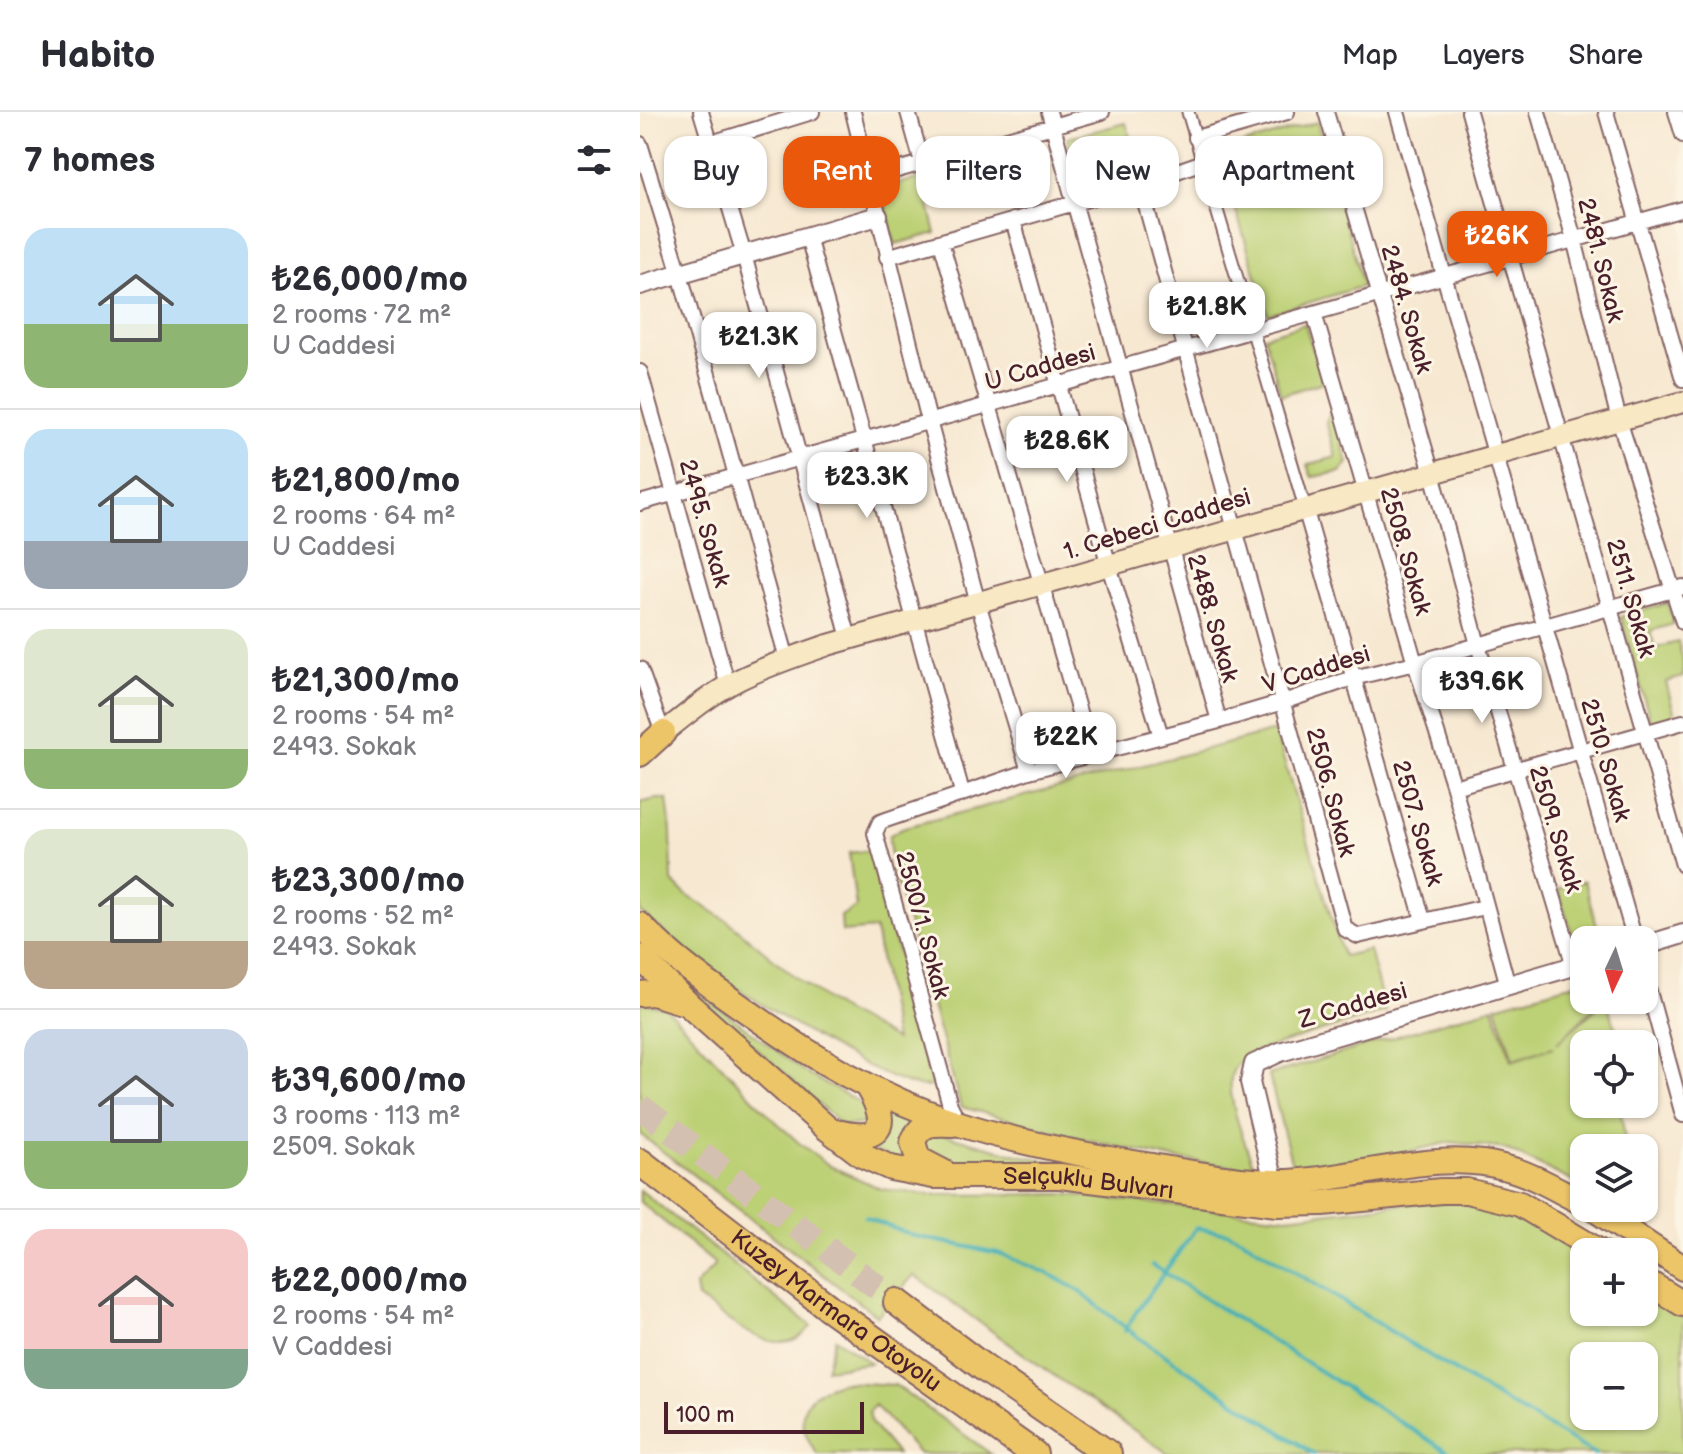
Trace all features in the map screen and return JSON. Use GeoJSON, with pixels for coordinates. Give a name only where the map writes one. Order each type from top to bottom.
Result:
{"type":"FeatureCollection","features":[{"type":"Feature","properties":{"kind":"highway","name":"Kuzey Marmara Otoyolu"},"geometry":{"type":"LineString","coordinates":[[640,1162],[828,1307],[1034,1454]]}},
{"type":"Feature","properties":{"kind":"highway","name":"Kuzey Marmara Otoyolu"},"geometry":{"type":"LineString","coordinates":[[897,1302],[984,1368],[1108,1454]]}},
{"type":"Feature","properties":{"kind":"main road","name":"1. Cebeci Caddesi"},"geometry":{"type":"LineString","coordinates":[[663,733],[728,686],[787,659],[849,638],[1683,402]]}},
{"type":"Feature","properties":{"kind":"main road"},"geometry":{"type":"LineString","coordinates":[[640,747],[663,733]]}},
{"type":"Feature","properties":{"kind":"main road"},"geometry":{"type":"LineString","coordinates":[[640,754],[663,733]]}},
{"type":"Feature","properties":{"kind":"main road","name":"Selçuklu Bulvarı"},"geometry":{"type":"LineString","coordinates":[[640,925],[720,993],[812,1056],[867,1086],[959,1124],[1103,1158],[1274,1182],[1332,1179],[1411,1164],[1461,1163],[1506,1167],[1570,1197]]}},
{"type":"Feature","properties":{"kind":"main road","name":"Selçuklu Bulvarı"},"geometry":{"type":"LineString","coordinates":[[640,957],[691,1007],[828,1129],[862,1155],[891,1168],[954,1177],[1060,1176],[1277,1204],[1467,1191],[1520,1204],[1577,1238]]}},
{"type":"Feature","properties":{"kind":"main road"},"geometry":{"type":"LineString","coordinates":[[640,994],[653,993],[691,1007]]}},
{"type":"Feature","properties":{"kind":"main road"},"geometry":{"type":"LineString","coordinates":[[828,1129],[856,1137],[869,1136],[876,1131],[881,1112],[867,1086]]}},
{"type":"Feature","properties":{"kind":"main road"},"geometry":{"type":"LineString","coordinates":[[954,1177],[918,1159],[913,1142],[922,1127],[930,1123],[959,1124]]}},
{"type":"Feature","properties":{"kind":"main road"},"geometry":{"type":"LineString","coordinates":[[1614,1222],[1683,1268]]}},
{"type":"Feature","properties":{"kind":"main road"},"geometry":{"type":"LineString","coordinates":[[1658,1289],[1683,1304]]}},
{"type":"Feature","properties":{"kind":"street"},"geometry":{"type":"LineString","coordinates":[[701,112],[709,136]]}},
{"type":"Feature","properties":{"kind":"street"},"geometry":{"type":"LineString","coordinates":[[734,136],[812,112]]}},
{"type":"Feature","properties":{"kind":"street"},"geometry":{"type":"LineString","coordinates":[[853,112],[859,136]]}},
{"type":"Feature","properties":{"kind":"street"},"geometry":{"type":"LineString","coordinates":[[908,112],[916,141]]}},
{"type":"Feature","properties":{"kind":"street"},"geometry":{"type":"LineString","coordinates":[[1000,136],[1051,119],[1102,112]]}},
{"type":"Feature","properties":{"kind":"street"},"geometry":{"type":"LineString","coordinates":[[1188,112],[1195,136]]}},
{"type":"Feature","properties":{"kind":"street"},"geometry":{"type":"LineString","coordinates":[[1201,136],[1253,117],[1287,112]]}},
{"type":"Feature","properties":{"kind":"street","name":"2484. Sokak"},"geometry":{"type":"LineString","coordinates":[[1326,112],[1432,473]]}},
{"type":"Feature","properties":{"kind":"street","name":"2510. Sokak"},"geometry":{"type":"LineString","coordinates":[[1397,112],[1631,926]]}},
{"type":"Feature","properties":{"kind":"street","name":"2511. Sokak"},"geometry":{"type":"LineString","coordinates":[[1469,112],[1683,865]]}},
{"type":"Feature","properties":{"kind":"street","name":"2481. Sokak"},"geometry":{"type":"LineString","coordinates":[[1538,112],[1574,239],[1619,420],[1678,588],[1683,622]]}},
{"type":"Feature","properties":{"kind":"street"},"geometry":{"type":"LineString","coordinates":[[1606,112],[1683,379]]}},
{"type":"Feature","properties":{"kind":"street"},"geometry":{"type":"LineString","coordinates":[[1676,112],[1683,135]]}},
{"type":"Feature","properties":{"kind":"street","name":"2488. Sokak"},"geometry":{"type":"LineString","coordinates":[[1051,119],[1066,171]]}},
{"type":"Feature","properties":{"kind":"street"},"geometry":{"type":"LineString","coordinates":[[640,144],[680,274],[787,659]]}},
{"type":"Feature","properties":{"kind":"street"},"geometry":{"type":"LineString","coordinates":[[887,257],[1066,205]]}},
{"type":"Feature","properties":{"kind":"street"},"geometry":{"type":"LineString","coordinates":[[730,208],[849,638]]}},
{"type":"Feature","properties":{"kind":"street"},"geometry":{"type":"LineString","coordinates":[[876,208],[978,603],[1029,771]]}},
{"type":"Feature","properties":{"kind":"street","name":"2488. Sokak"},"geometry":{"type":"LineString","coordinates":[[1077,208],[1219,721]]}},
{"type":"Feature","properties":{"kind":"street","name":"2506. Sokak"},"geometry":{"type":"LineString","coordinates":[[1147,208],[1345,929],[1358,936],[1485,907]]}},
{"type":"Feature","properties":{"kind":"street"},"geometry":{"type":"LineString","coordinates":[[1216,208],[1305,508]]}},
{"type":"Feature","properties":{"kind":"street","name":"U Caddesi"},"geometry":{"type":"LineString","coordinates":[[640,503],[1683,209]]}},
{"type":"Feature","properties":{"kind":"street"},"geometry":{"type":"LineString","coordinates":[[640,285],[878,216]]}},
{"type":"Feature","properties":{"kind":"street"},"geometry":{"type":"LineString","coordinates":[[1013,220],[1109,566],[1161,736]]}},
{"type":"Feature","properties":{"kind":"street"},"geometry":{"type":"LineString","coordinates":[[808,237],[962,792]]}},
{"type":"Feature","properties":{"kind":"street"},"geometry":{"type":"LineString","coordinates":[[941,242],[1091,753]]}},
{"type":"Feature","properties":{"kind":"street","name":"2508. Sokak"},"geometry":{"type":"LineString","coordinates":[[1314,313],[1454,787],[1508,986]]}},
{"type":"Feature","properties":{"kind":"street","name":"2495. Sokak"},"geometry":{"type":"LineString","coordinates":[[640,372],[728,686]]}},
{"type":"Feature","properties":{"kind":"street","name":"2509. Sokak"},"geometry":{"type":"LineString","coordinates":[[1432,473],[1478,645],[1570,937]]}},
{"type":"Feature","properties":{"kind":"street","name":"2507. Sokak"},"geometry":{"type":"LineString","coordinates":[[1305,508],[1423,920]]}},
{"type":"Feature","properties":{"kind":"street","name":"V Caddesi"},"geometry":{"type":"LineString","coordinates":[[962,792],[1091,753],[1219,721],[1353,678],[1678,588]]}},
{"type":"Feature","properties":{"kind":"street"},"geometry":{"type":"LineString","coordinates":[[640,669],[663,733]]}},
{"type":"Feature","properties":{"kind":"street"},"geometry":{"type":"LineString","coordinates":[[1454,787],[1683,722]]}},
{"type":"Feature","properties":{"kind":"street","name":"2500/1. Sokak"},"geometry":{"type":"LineString","coordinates":[[959,1124],[950,1105],[875,833],[880,822],[962,792]]}},
{"type":"Feature","properties":{"kind":"street"},"geometry":{"type":"LineString","coordinates":[[1658,942],[1683,934]]}},
{"type":"Feature","properties":{"kind":"street","name":"Z Caddesi"},"geometry":{"type":"LineString","coordinates":[[1274,1182],[1250,1082],[1254,1064],[1280,1052],[1570,968]]}},
{"type":"Feature","properties":{"kind":"street"},"geometry":{"type":"LineString","coordinates":[[1655,1014],[1683,1115]]}},
{"type":"Feature","properties":{"kind":"green space"},"geometry":{"type":"Polygon","coordinates":[[[1317,122],[1321,136],[1271,136],[1317,122]]]}},
{"type":"Feature","properties":{"kind":"green space"},"geometry":{"type":"Polygon","coordinates":[[[1126,123],[1130,136],[1075,136],[1126,123]]]}},
{"type":"Feature","properties":{"kind":"green space"},"geometry":{"type":"Polygon","coordinates":[[[916,179],[916,208],[930,208],[936,233],[895,244],[886,208],[900,208],[900,183],[916,179]]]}},
{"type":"Feature","properties":{"kind":"green space"},"geometry":{"type":"Polygon","coordinates":[[[1235,208],[1341,208],[1363,286],[1268,315],[1235,208]]]}},
{"type":"Feature","properties":{"kind":"green space"},"geometry":{"type":"Polygon","coordinates":[[[1305,324],[1323,382],[1281,395],[1264,336],[1305,324]]]}},
{"type":"Feature","properties":{"kind":"green space"},"geometry":{"type":"Polygon","coordinates":[[[1332,409],[1348,463],[1340,472],[1312,477],[1307,465],[1336,457],[1326,421],[1332,409]]]}},
{"type":"Feature","properties":{"kind":"green space"},"geometry":{"type":"Polygon","coordinates":[[[1668,603],[1673,624],[1650,631],[1655,648],[1678,642],[1683,660],[1683,677],[1666,682],[1675,716],[1651,723],[1621,617],[1668,603]]]}},
{"type":"Feature","properties":{"kind":"green space"},"geometry":{"type":"Polygon","coordinates":[[[1275,731],[1343,956],[1369,950],[1385,1011],[1257,1051],[1237,1064],[1231,1080],[1233,1106],[1255,1169],[1169,1158],[961,1107],[891,862],[889,836],[902,828],[1275,731]]]}},
{"type":"Feature","properties":{"kind":"green space"},"geometry":{"type":"Polygon","coordinates":[[[667,799],[672,881],[836,1007],[895,1040],[875,929],[842,932],[841,916],[856,907],[849,853],[870,850],[933,1078],[930,1086],[913,1085],[886,1075],[816,1038],[701,963],[640,912],[640,803],[667,799]]]}},
{"type":"Feature","properties":{"kind":"green space"},"geometry":{"type":"Polygon","coordinates":[[[1584,881],[1597,926],[1570,928],[1558,889],[1584,881]]]}},
{"type":"Feature","properties":{"kind":"green space"},"geometry":{"type":"Polygon","coordinates":[[[667,969],[809,1075],[861,1103],[869,1114],[867,1123],[843,1126],[667,969]]]}},
{"type":"Feature","properties":{"kind":"green space"},"geometry":{"type":"Polygon","coordinates":[[[1570,985],[1570,1014],[1587,1014],[1557,1043],[1570,1032],[1570,1118],[1622,1118],[1624,1134],[1570,1134],[1570,1180],[1506,1149],[1451,1142],[1393,1155],[1293,1169],[1269,1075],[1493,1007],[1512,1061],[1553,1047],[1513,1059],[1496,1006],[1570,985]]]}},
{"type":"Feature","properties":{"kind":"green space"},"geometry":{"type":"Polygon","coordinates":[[[644,1003],[666,1008],[799,1143],[830,1166],[881,1189],[932,1195],[1063,1194],[1287,1217],[1403,1204],[1467,1201],[1529,1217],[1570,1243],[1570,1326],[1658,1326],[1658,1300],[1683,1317],[1683,1454],[1169,1454],[914,1275],[877,1316],[640,1134],[640,1005],[644,1003]]]}},
{"type":"Feature","properties":{"kind":"green space"},"geometry":{"type":"Polygon","coordinates":[[[1590,1014],[1611,1014],[1616,1030],[1572,1030],[1590,1014]]]}},
{"type":"Feature","properties":{"kind":"green space"},"geometry":{"type":"Polygon","coordinates":[[[885,1104],[918,1120],[902,1145],[907,1163],[865,1148],[885,1104]]]}},
{"type":"Feature","properties":{"kind":"green space"},"geometry":{"type":"Polygon","coordinates":[[[934,1132],[1018,1155],[1108,1172],[1041,1164],[947,1162],[918,1146],[934,1132]]]}},
{"type":"Feature","properties":{"kind":"green space"},"geometry":{"type":"Polygon","coordinates":[[[640,1190],[811,1326],[798,1338],[784,1342],[769,1341],[753,1335],[697,1298],[695,1286],[714,1263],[640,1202],[640,1190]]]}},
{"type":"Feature","properties":{"kind":"green space"},"geometry":{"type":"Polygon","coordinates":[[[835,1338],[870,1363],[826,1369],[835,1338]]]}},
{"type":"Feature","properties":{"kind":"green space"},"geometry":{"type":"Polygon","coordinates":[[[844,1382],[895,1385],[991,1454],[919,1454],[875,1405],[869,1411],[871,1423],[897,1454],[817,1454],[804,1429],[805,1408],[818,1392],[844,1382]]]}},
{"type":"Feature","properties":{"kind":"waterway"},"geometry":{"type":"LineString","coordinates":[[865,1217],[914,1236],[998,1253],[1047,1273],[1076,1289],[1139,1338],[1314,1454]]}},
{"type":"Feature","properties":{"kind":"waterway"},"geometry":{"type":"LineString","coordinates":[[1125,1331],[1196,1228],[1228,1233],[1595,1454]]}},
{"type":"Feature","properties":{"kind":"waterway"},"geometry":{"type":"LineString","coordinates":[[1152,1265],[1451,1454]]}},
{"type":"Feature","properties":{"kind":"tunnel"},"geometry":{"type":"LineString","coordinates":[[640,1107],[897,1302]]}}]}
